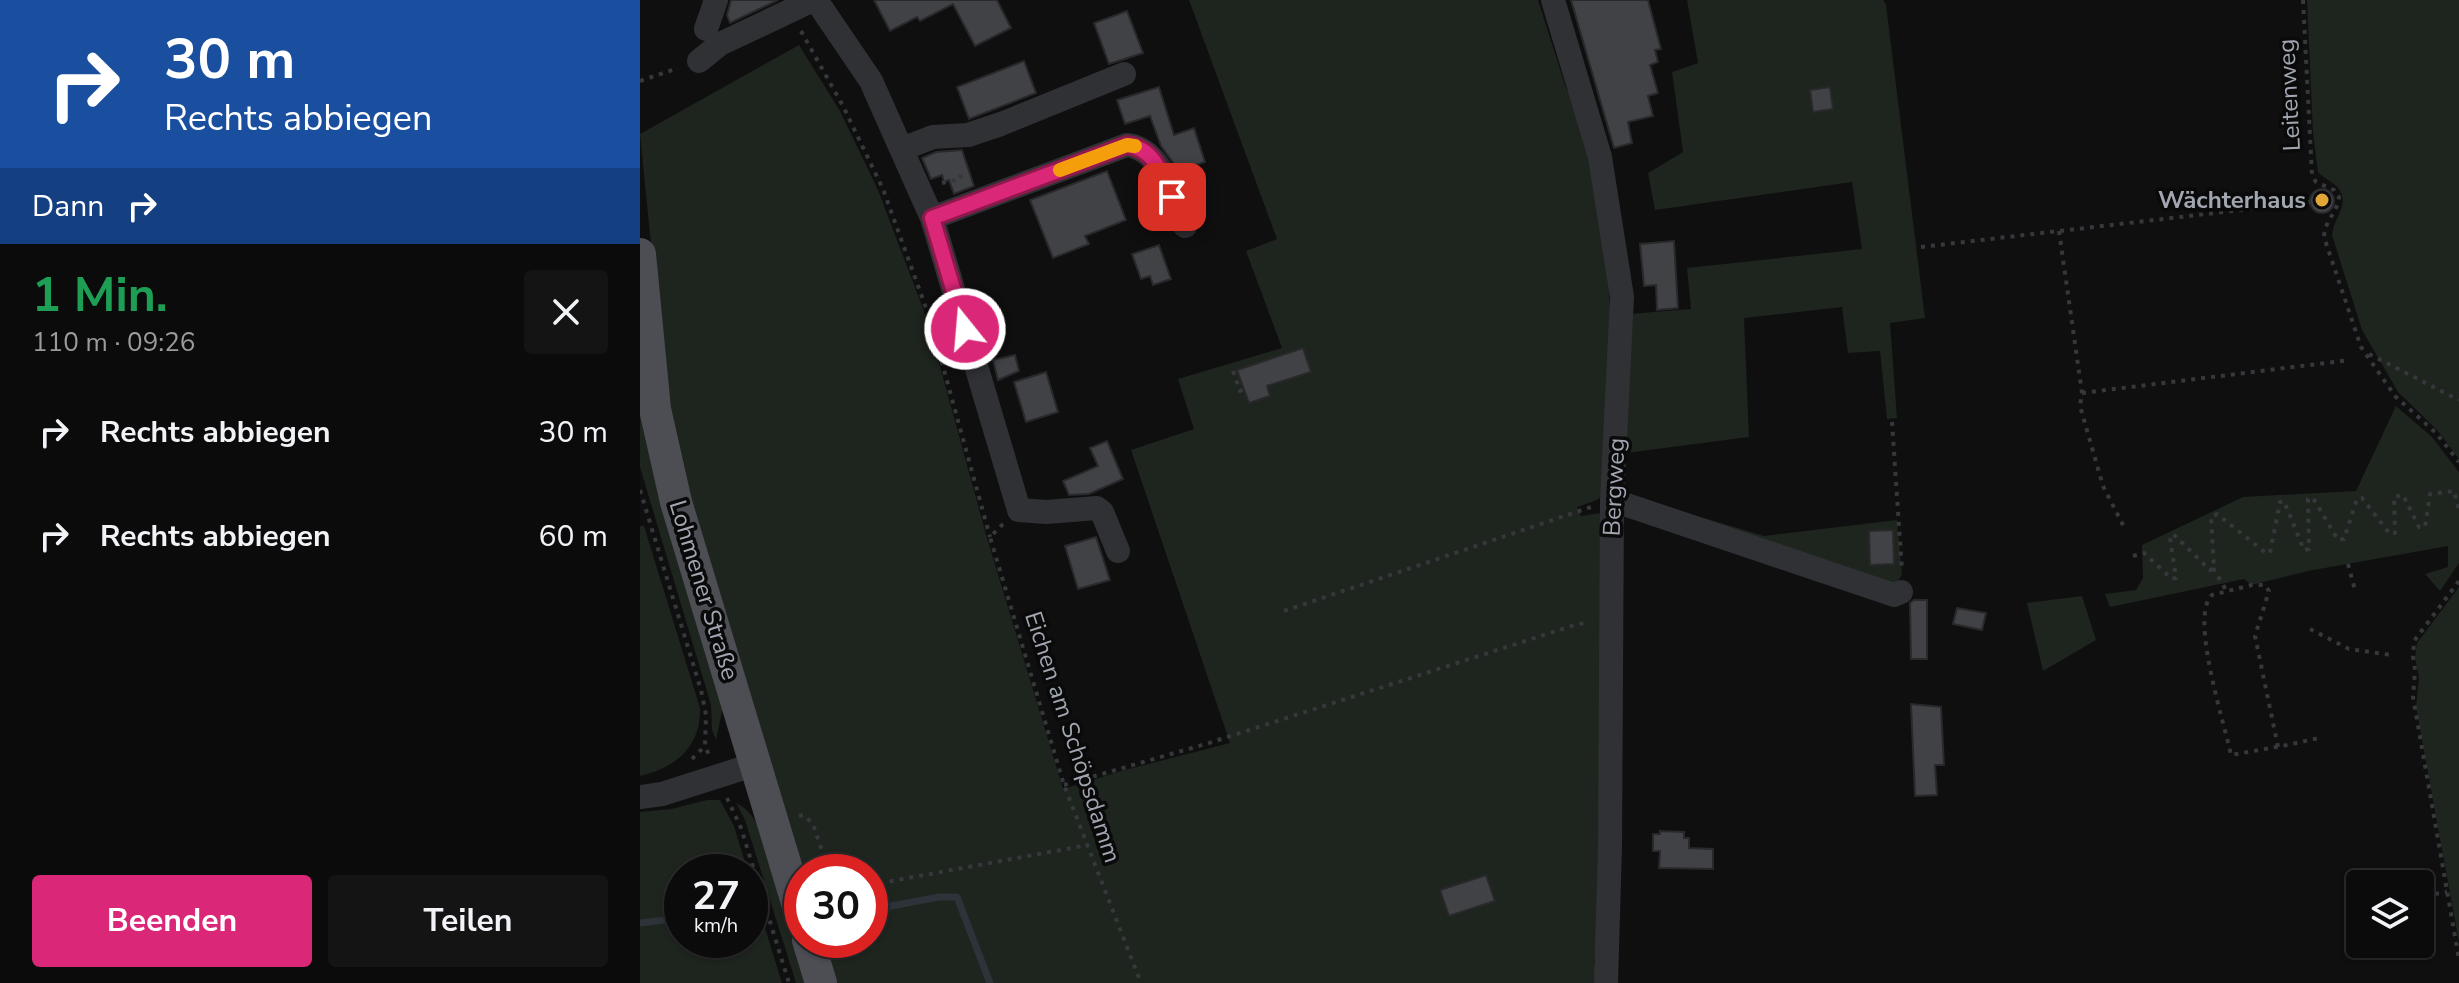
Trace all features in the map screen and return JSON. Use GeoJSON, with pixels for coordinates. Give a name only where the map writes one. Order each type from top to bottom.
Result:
{"type":"FeatureCollection","features":[{"type":"Feature","properties":{"kind":"main road","name":"Lohmener Straße"},"geometry":{"type":"LineString","coordinates":[[640,254],[655,409],[676,502],[784,858]]}},
{"type":"Feature","properties":{"kind":"main road"},"geometry":{"type":"LineString","coordinates":[[813,958],[821,983]]}},
{"type":"Feature","properties":{"kind":"street"},"geometry":{"type":"LineString","coordinates":[[706,29],[716,0]]}},
{"type":"Feature","properties":{"kind":"street"},"geometry":{"type":"LineString","coordinates":[[699,61],[720,44],[814,0],[871,81],[932,218],[1019,510],[1046,512],[1097,508],[1102,512],[1118,551]]}},
{"type":"Feature","properties":{"kind":"street","name":"Bergweg"},"geometry":{"type":"LineString","coordinates":[[1553,0],[1600,157],[1622,297],[1612,500],[1606,983]]}},
{"type":"Feature","properties":{"kind":"street"},"geometry":{"type":"LineString","coordinates":[[902,149],[933,137],[968,135],[1001,124],[1124,74]]}},
{"type":"Feature","properties":{"kind":"street"},"geometry":{"type":"LineString","coordinates":[[932,218],[1127,145],[1138,146],[1160,169],[1185,226]]}},
{"type":"Feature","properties":{"kind":"street"},"geometry":{"type":"LineString","coordinates":[[1612,500],[1894,595],[1901,592]]}},
{"type":"Feature","properties":{"kind":"street"},"geometry":{"type":"LineString","coordinates":[[640,797],[662,794],[756,764]]}},
{"type":"Feature","properties":{"kind":"path","name":"Leitenweg"},"geometry":{"type":"LineString","coordinates":[[2303,0],[2312,175],[2316,182],[2334,190],[2339,197],[2335,213],[2325,225],[2324,237],[2361,347],[2395,396],[2436,433],[2459,462]]}},
{"type":"Feature","properties":{"kind":"path","name":"Eichen am Schöpsdamm"},"geometry":{"type":"LineString","coordinates":[[790,12],[843,106],[883,189],[930,319],[990,537],[1064,785],[1141,983]]}},
{"type":"Feature","properties":{"kind":"path"},"geometry":{"type":"LineString","coordinates":[[640,81],[699,61]]}},
{"type":"Feature","properties":{"kind":"path"},"geometry":{"type":"LineString","coordinates":[[942,183],[961,179],[959,170]]}},
{"type":"Feature","properties":{"kind":"path"},"geometry":{"type":"LineString","coordinates":[[1921,247],[2310,202]]}},
{"type":"Feature","properties":{"kind":"path"},"geometry":{"type":"LineString","coordinates":[[2059,231],[2082,393],[2080,406],[2103,486],[2125,529]]}},
{"type":"Feature","properties":{"kind":"path"},"geometry":{"type":"LineString","coordinates":[[2366,353],[2459,400]]}},
{"type":"Feature","properties":{"kind":"path"},"geometry":{"type":"LineString","coordinates":[[2082,393],[2350,360]]}},
{"type":"Feature","properties":{"kind":"path"},"geometry":{"type":"LineString","coordinates":[[1233,371],[1241,387]]}},
{"type":"Feature","properties":{"kind":"path"},"geometry":{"type":"LineString","coordinates":[[1892,422],[1901,592]]}},
{"type":"Feature","properties":{"kind":"path"},"geometry":{"type":"LineString","coordinates":[[640,490],[701,690],[706,715],[705,746],[741,828],[789,983]]}},
{"type":"Feature","properties":{"kind":"path"},"geometry":{"type":"LineString","coordinates":[[2219,593],[2226,590],[2213,568],[2211,517],[2217,514],[2270,553],[2280,502],[2284,501],[2304,550],[2309,549],[2308,499],[2313,498],[2338,540],[2344,539],[2357,499],[2362,498],[2390,534],[2395,533],[2394,497],[2403,495],[2419,527],[2425,527],[2430,494],[2454,491],[2459,510]]}},
{"type":"Feature","properties":{"kind":"path"},"geometry":{"type":"LineString","coordinates":[[990,537],[1019,510]]}},
{"type":"Feature","properties":{"kind":"path"},"geometry":{"type":"LineString","coordinates":[[1284,611],[1579,511]]}},
{"type":"Feature","properties":{"kind":"path"},"geometry":{"type":"LineString","coordinates":[[640,516],[647,515]]}},
{"type":"Feature","properties":{"kind":"path"},"geometry":{"type":"LineString","coordinates":[[2133,556],[2144,553],[2172,579],[2176,578],[2170,538],[2173,534],[2210,570],[2213,568]]}},
{"type":"Feature","properties":{"kind":"path"},"geometry":{"type":"LineString","coordinates":[[2348,564],[2355,590]]}},
{"type":"Feature","properties":{"kind":"path"},"geometry":{"type":"LineString","coordinates":[[2459,581],[2414,641],[2413,648],[2413,697],[2459,959]]}},
{"type":"Feature","properties":{"kind":"path"},"geometry":{"type":"LineString","coordinates":[[2278,747],[2255,636],[2269,591],[2265,585],[2252,585],[2212,595],[2204,606],[2205,648],[2231,755],[2278,747],[2319,738]]}},
{"type":"Feature","properties":{"kind":"path"},"geometry":{"type":"LineString","coordinates":[[1064,785],[1209,743],[1578,624],[1610,621]]}},
{"type":"Feature","properties":{"kind":"path"},"geometry":{"type":"LineString","coordinates":[[2310,629],[2349,649],[2391,655]]}},
{"type":"Feature","properties":{"kind":"path"},"geometry":{"type":"LineString","coordinates":[[773,821],[804,815],[813,824],[823,854]]}},
{"type":"Feature","properties":{"kind":"path"},"geometry":{"type":"LineString","coordinates":[[888,882],[1088,845]]}},
{"type":"Feature","properties":{"kind":"path"},"geometry":{"type":"LineString","coordinates":[[2435,894],[2447,892]]}},
{"type":"Feature","properties":{"kind":"shaded area"},"geometry":{"type":"Polygon","coordinates":[[[1189,0],[1538,0],[1567,91],[1575,97],[1606,227],[1612,352],[1603,495],[1577,507],[1581,516],[1601,513],[1601,933],[1594,961],[1599,983],[831,983],[823,958],[888,958],[888,854],[797,854],[692,509],[667,405],[640,134],[799,45],[840,111],[878,190],[927,319],[987,538],[1063,789],[1230,743],[1131,450],[1194,429],[1178,379],[1282,348],[1246,251],[1277,239],[1189,0]]]}},
{"type":"Feature","properties":{"kind":"shaded area"},"geometry":{"type":"Polygon","coordinates":[[[1687,0],[1883,0],[1925,318],[1890,323],[1897,418],[1887,419],[1880,351],[1848,353],[1842,307],[1744,318],[1749,437],[1626,453],[1624,488],[1629,314],[1691,309],[1687,268],[1862,249],[1852,182],[1655,210],[1648,173],[1683,152],[1672,72],[1698,63],[1687,0]]]}},
{"type":"Feature","properties":{"kind":"shaded area"},"geometry":{"type":"Polygon","coordinates":[[[2307,0],[2459,0],[2459,459],[2438,431],[2398,392],[2362,330],[2332,235],[2342,206],[2342,195],[2318,172],[2313,133],[2307,0]]]}},
{"type":"Feature","properties":{"kind":"shaded area"},"geometry":{"type":"Polygon","coordinates":[[[640,379],[723,707],[716,740],[712,730],[711,705],[640,467],[640,379]]]}},
{"type":"Feature","properties":{"kind":"shaded area"},"geometry":{"type":"Polygon","coordinates":[[[2396,406],[2432,437],[2459,472],[2459,563],[2440,591],[2425,574],[2448,567],[2448,546],[2308,571],[2251,585],[2244,579],[2110,607],[2105,594],[2136,590],[2143,578],[2142,545],[2243,497],[2356,491],[2396,406]]]}},
{"type":"Feature","properties":{"kind":"shaded area"},"geometry":{"type":"Polygon","coordinates":[[[1624,494],[1764,536],[1897,520],[1902,575],[1894,586],[1624,499],[1624,494]]]}},
{"type":"Feature","properties":{"kind":"shaded area"},"geometry":{"type":"Polygon","coordinates":[[[640,526],[644,526],[700,708],[696,734],[684,754],[664,767],[640,776],[640,526]]]}},
{"type":"Feature","properties":{"kind":"shaded area"},"geometry":{"type":"Polygon","coordinates":[[[2459,587],[2459,942],[2416,707],[2419,677],[2415,658],[2417,643],[2459,587]]]}},
{"type":"Feature","properties":{"kind":"shaded area"},"geometry":{"type":"Polygon","coordinates":[[[2082,596],[2096,640],[2043,671],[2027,603],[2082,596]]]}},
{"type":"Feature","properties":{"kind":"shaded area"},"geometry":{"type":"Polygon","coordinates":[[[720,800],[734,826],[743,854],[664,854],[664,958],[768,958],[768,938],[782,983],[640,983],[640,812],[720,800]]]}},
{"type":"Feature","properties":{"kind":"shaded area"},"geometry":{"type":"Polygon","coordinates":[[[736,803],[750,814],[766,840],[784,900],[784,945],[768,894],[768,854],[756,854],[736,803]]]}},
{"type":"Feature","properties":{"kind":"shaded area"},"geometry":{"type":"Polygon","coordinates":[[[788,958],[801,958],[809,983],[796,983],[788,958]]]}},
{"type":"Feature","properties":{"kind":"building"},"geometry":{"type":"Polygon","coordinates":[[[731,0],[778,0],[730,23],[727,15],[731,0]]]}},
{"type":"Feature","properties":{"kind":"building"},"geometry":{"type":"Polygon","coordinates":[[[874,0],[997,0],[1011,28],[975,46],[953,4],[920,21],[917,17],[890,31],[874,0]]]}},
{"type":"Feature","properties":{"kind":"building"},"geometry":{"type":"Polygon","coordinates":[[[1571,0],[1648,0],[1661,49],[1655,50],[1658,62],[1650,65],[1658,93],[1648,96],[1653,116],[1628,122],[1632,143],[1614,148],[1571,0]]]}},
{"type":"Feature","properties":{"kind":"building"},"geometry":{"type":"Polygon","coordinates":[[[1127,11],[1143,53],[1109,64],[1094,23],[1127,11]]]}},
{"type":"Feature","properties":{"kind":"building"},"geometry":{"type":"Polygon","coordinates":[[[1024,61],[1036,93],[969,119],[957,87],[1024,61]]]}},
{"type":"Feature","properties":{"kind":"building"},"geometry":{"type":"Polygon","coordinates":[[[1159,87],[1174,135],[1194,128],[1205,162],[1179,171],[1161,146],[1150,116],[1125,124],[1117,100],[1159,87]]]}},
{"type":"Feature","properties":{"kind":"building"},"geometry":{"type":"Polygon","coordinates":[[[1830,87],[1833,109],[1813,112],[1810,90],[1830,87]]]}},
{"type":"Feature","properties":{"kind":"building"},"geometry":{"type":"Polygon","coordinates":[[[962,150],[974,186],[954,194],[949,180],[944,182],[942,175],[931,179],[922,158],[936,152],[962,150]]]}},
{"type":"Feature","properties":{"kind":"building"},"geometry":{"type":"Polygon","coordinates":[[[1107,171],[1126,220],[1085,236],[1089,244],[1053,258],[1030,200],[1107,171]]]}},
{"type":"Feature","properties":{"kind":"building","name":"Wächterhaus"},"geometry":{"type":"Polygon","coordinates":[[[2322,189],[2331,192],[2334,201],[2331,210],[2322,213],[2313,210],[2310,201],[2313,192],[2322,189]]]}},
{"type":"Feature","properties":{"kind":"building"},"geometry":{"type":"Polygon","coordinates":[[[1674,241],[1678,308],[1657,310],[1656,285],[1644,286],[1640,244],[1674,241]]]}},
{"type":"Feature","properties":{"kind":"building"},"geometry":{"type":"Polygon","coordinates":[[[1159,245],[1171,279],[1153,285],[1150,276],[1141,279],[1132,254],[1159,245]]]}},
{"type":"Feature","properties":{"kind":"building"},"geometry":{"type":"Polygon","coordinates":[[[1303,348],[1311,372],[1267,386],[1270,396],[1249,403],[1237,370],[1303,348]]]}},
{"type":"Feature","properties":{"kind":"building"},"geometry":{"type":"Polygon","coordinates":[[[1015,355],[1019,371],[998,380],[993,360],[1015,355]]]}},
{"type":"Feature","properties":{"kind":"building"},"geometry":{"type":"Polygon","coordinates":[[[1046,372],[1058,412],[1026,422],[1014,382],[1046,372]]]}},
{"type":"Feature","properties":{"kind":"building"},"geometry":{"type":"Polygon","coordinates":[[[1107,441],[1123,479],[1089,494],[1069,495],[1063,481],[1098,466],[1090,448],[1107,441]]]}},
{"type":"Feature","properties":{"kind":"building"},"geometry":{"type":"Polygon","coordinates":[[[1893,530],[1894,564],[1870,565],[1869,531],[1893,530]]]}},
{"type":"Feature","properties":{"kind":"building"},"geometry":{"type":"Polygon","coordinates":[[[1096,537],[1110,580],[1078,589],[1065,546],[1096,537]]]}},
{"type":"Feature","properties":{"kind":"building"},"geometry":{"type":"Polygon","coordinates":[[[1927,600],[1927,659],[1911,659],[1910,603],[1927,600]]]}},
{"type":"Feature","properties":{"kind":"building"},"geometry":{"type":"Polygon","coordinates":[[[1957,608],[1986,613],[1982,630],[1953,624],[1957,608]]]}},
{"type":"Feature","properties":{"kind":"building"},"geometry":{"type":"Polygon","coordinates":[[[1911,704],[1941,707],[1944,765],[1935,765],[1937,795],[1915,796],[1911,704]]]}},
{"type":"Feature","properties":{"kind":"building"},"geometry":{"type":"Polygon","coordinates":[[[1660,831],[1684,832],[1684,838],[1689,838],[1689,848],[1713,849],[1713,869],[1659,868],[1660,851],[1653,851],[1653,834],[1660,834],[1660,831]]]}},
{"type":"Feature","properties":{"kind":"building"},"geometry":{"type":"Polygon","coordinates":[[[1486,875],[1495,901],[1449,916],[1440,890],[1486,875]]]}},
{"type":"Feature","properties":{"kind":"waterway"},"geometry":{"type":"LineString","coordinates":[[888,907],[939,897],[957,897],[990,983]]}},
{"type":"Feature","properties":{"kind":"waterway"},"geometry":{"type":"LineString","coordinates":[[640,923],[664,920]]}},
{"type":"Feature","properties":{"kind":"slow traffic"},"geometry":{"type":"LineString","coordinates":[[1060,170],[1127,145],[1135,146]]}},
{"type":"Feature","properties":{"kind":"place","name":"Wächterhaus"},"geometry":{"type":"Point","coordinates":[2322,200]}},
{"type":"Feature","properties":{"kind":"route"},"geometry":{"type":"LineString","coordinates":[[965,329],[932,218],[1127,145],[1138,146],[1149,155],[1160,169],[1172,197]]}}]}
